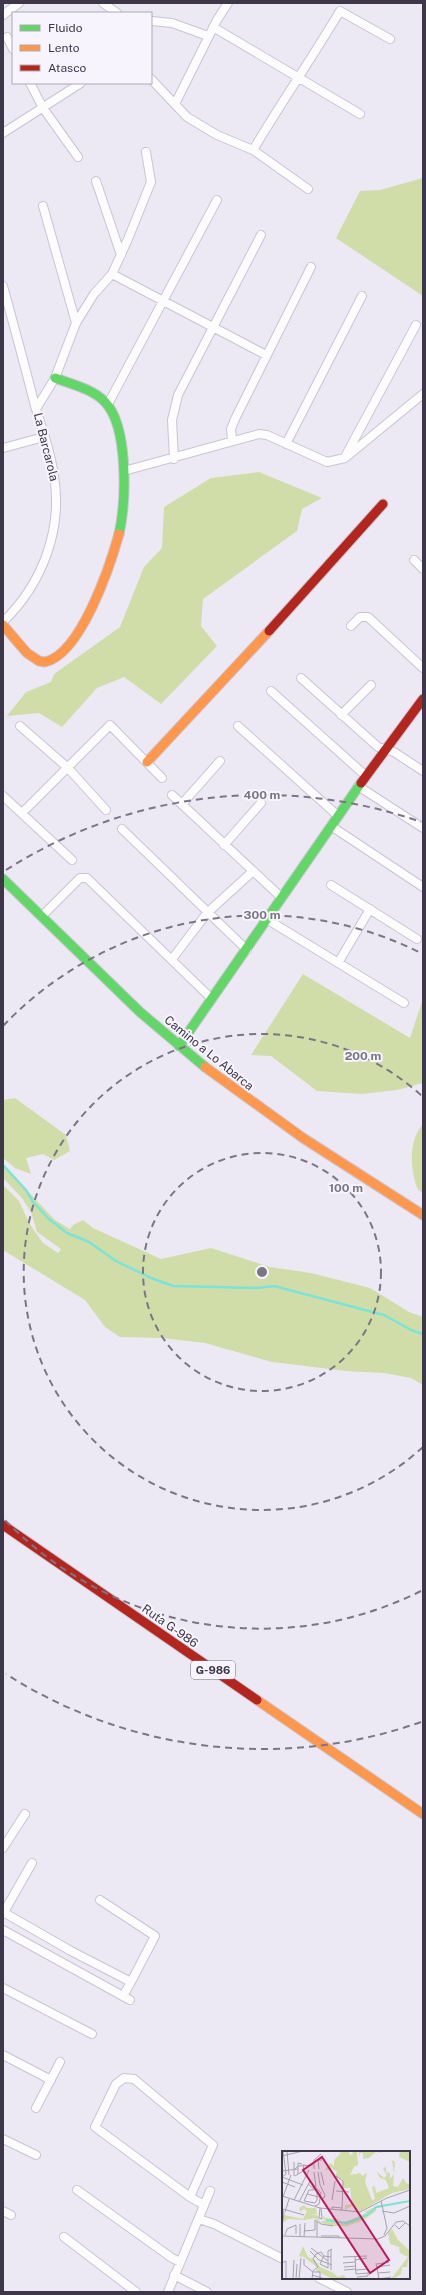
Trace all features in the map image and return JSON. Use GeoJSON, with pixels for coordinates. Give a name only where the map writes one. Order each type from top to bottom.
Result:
{"type":"FeatureCollection","features":[{"type":"Feature","properties":{"kind":"street"},"geometry":{"type":"LineString","coordinates":[[3,15],[19,3]]}},
{"type":"Feature","properties":{"kind":"street"},"geometry":{"type":"LineString","coordinates":[[103,3],[116,12]]}},
{"type":"Feature","properties":{"kind":"street"},"geometry":{"type":"LineString","coordinates":[[175,104],[208,36],[228,3]]}},
{"type":"Feature","properties":{"kind":"street"},"geometry":{"type":"LineString","coordinates":[[253,150],[340,11],[390,39]]}},
{"type":"Feature","properties":{"kind":"street"},"geometry":{"type":"LineString","coordinates":[[152,21],[172,23],[208,36]]}},
{"type":"Feature","properties":{"kind":"street"},"geometry":{"type":"LineString","coordinates":[[213,27],[360,114]]}},
{"type":"Feature","properties":{"kind":"street"},"geometry":{"type":"LineString","coordinates":[[7,37],[12,47]]}},
{"type":"Feature","properties":{"kind":"street"},"geometry":{"type":"LineString","coordinates":[[152,80],[193,121],[217,135],[253,150],[308,189]]}},
{"type":"Feature","properties":{"kind":"street"},"geometry":{"type":"LineString","coordinates":[[31,84],[43,108],[78,158]]}},
{"type":"Feature","properties":{"kind":"street"},"geometry":{"type":"LineString","coordinates":[[3,134],[80,84]]}},
{"type":"Feature","properties":{"kind":"street"},"geometry":{"type":"LineString","coordinates":[[36,409],[55,378],[76,322],[94,294],[112,274],[121,255],[151,182],[146,152]]}},
{"type":"Feature","properties":{"kind":"street"},"geometry":{"type":"LineString","coordinates":[[96,181],[121,255]]}},
{"type":"Feature","properties":{"kind":"street"},"geometry":{"type":"LineString","coordinates":[[108,404],[217,200]]}},
{"type":"Feature","properties":{"kind":"street"},"geometry":{"type":"LineString","coordinates":[[43,206],[76,322]]}},
{"type":"Feature","properties":{"kind":"street"},"geometry":{"type":"LineString","coordinates":[[174,459],[172,420],[178,395],[261,235]]}},
{"type":"Feature","properties":{"kind":"street"},"geometry":{"type":"LineString","coordinates":[[232,440],[232,425],[311,267]]}},
{"type":"Feature","properties":{"kind":"street"},"geometry":{"type":"LineString","coordinates":[[112,274],[266,355]]}},
{"type":"Feature","properties":{"kind":"street","name":"La Barcarola"},"geometry":{"type":"LineString","coordinates":[[3,286],[54,477],[56,505],[53,532],[45,560],[33,585],[16,609],[3,622]]}},
{"type":"Feature","properties":{"kind":"street"},"geometry":{"type":"LineString","coordinates":[[286,444],[362,296]]}},
{"type":"Feature","properties":{"kind":"street"},"geometry":{"type":"LineString","coordinates":[[345,458],[416,325]]}},
{"type":"Feature","properties":{"kind":"street"},"geometry":{"type":"LineString","coordinates":[[3,625],[31,656],[46,662],[54,660],[68,645],[87,616],[115,552],[123,516],[124,471],[120,444],[108,404],[100,396],[55,378]]}},
{"type":"Feature","properties":{"kind":"street"},"geometry":{"type":"LineString","coordinates":[[124,471],[174,459],[232,440],[259,434],[327,462],[345,458],[423,394]]}},
{"type":"Feature","properties":{"kind":"street"},"geometry":{"type":"LineString","coordinates":[[3,448],[44,437]]}},
{"type":"Feature","properties":{"kind":"street"},"geometry":{"type":"LineString","coordinates":[[147,762],[246,657],[383,504]]}},
{"type":"Feature","properties":{"kind":"street"},"geometry":{"type":"LineString","coordinates":[[414,560],[423,569]]}},
{"type":"Feature","properties":{"kind":"street"},"geometry":{"type":"LineString","coordinates":[[351,626],[360,617],[368,616],[423,668]]}},
{"type":"Feature","properties":{"kind":"street"},"geometry":{"type":"LineString","coordinates":[[301,678],[341,716],[378,747],[394,752],[423,772]]}},
{"type":"Feature","properties":{"kind":"street"},"geometry":{"type":"LineString","coordinates":[[341,716],[371,685]]}},
{"type":"Feature","properties":{"kind":"street"},"geometry":{"type":"LineString","coordinates":[[272,692],[366,776]]}},
{"type":"Feature","properties":{"kind":"street"},"geometry":{"type":"LineString","coordinates":[[179,1046],[268,920],[337,815],[386,750],[419,712],[423,699]]}},
{"type":"Feature","properties":{"kind":"street"},"geometry":{"type":"LineString","coordinates":[[22,813],[110,724],[162,778]]}},
{"type":"Feature","properties":{"kind":"street"},"geometry":{"type":"LineString","coordinates":[[20,726],[68,768],[106,810]]}},
{"type":"Feature","properties":{"kind":"street"},"geometry":{"type":"LineString","coordinates":[[238,726],[337,815]]}},
{"type":"Feature","properties":{"kind":"street"},"geometry":{"type":"LineString","coordinates":[[182,804],[220,761]]}},
{"type":"Feature","properties":{"kind":"street"},"geometry":{"type":"LineString","coordinates":[[358,786],[423,828]]}},
{"type":"Feature","properties":{"kind":"street"},"geometry":{"type":"LineString","coordinates":[[172,795],[252,872],[282,898]]}},
{"type":"Feature","properties":{"kind":"street"},"geometry":{"type":"LineString","coordinates":[[3,796],[72,860]]}},
{"type":"Feature","properties":{"kind":"street"},"geometry":{"type":"LineString","coordinates":[[224,844],[261,803]]}},
{"type":"Feature","properties":{"kind":"street"},"geometry":{"type":"LineString","coordinates":[[330,826],[423,887]]}},
{"type":"Feature","properties":{"kind":"street"},"geometry":{"type":"LineString","coordinates":[[122,829],[247,950]]}},
{"type":"Feature","properties":{"kind":"street"},"geometry":{"type":"LineString","coordinates":[[172,959],[208,913],[252,872]]}},
{"type":"Feature","properties":{"kind":"street"},"geometry":{"type":"LineString","coordinates":[[42,916],[80,878],[87,878],[212,999]]}},
{"type":"Feature","properties":{"kind":"street","name":"Camino a Lo Abarca"},"geometry":{"type":"LineString","coordinates":[[3,879],[129,1002],[179,1046],[230,1087],[285,1126],[423,1215]]}},
{"type":"Feature","properties":{"kind":"street"},"geometry":{"type":"LineString","coordinates":[[331,885],[417,938]]}},
{"type":"Feature","properties":{"kind":"street"},"geometry":{"type":"LineString","coordinates":[[338,963],[370,909]]}},
{"type":"Feature","properties":{"kind":"street"},"geometry":{"type":"LineString","coordinates":[[268,920],[404,1003]]}},
{"type":"Feature","properties":{"kind":"street","name":"Ruta G-986"},"geometry":{"type":"LineString","coordinates":[[3,1525],[423,1814]]}},
{"type":"Feature","properties":{"kind":"street"},"geometry":{"type":"LineString","coordinates":[[3,1848],[25,1814]]}},
{"type":"Feature","properties":{"kind":"street"},"geometry":{"type":"LineString","coordinates":[[32,1863],[3,1912],[71,1951],[131,1982]]}},
{"type":"Feature","properties":{"kind":"street"},"geometry":{"type":"LineString","coordinates":[[3,1930],[127,1998],[131,1982],[155,1936],[100,1900]]}},
{"type":"Feature","properties":{"kind":"street"},"geometry":{"type":"LineString","coordinates":[[3,1988],[92,2034]]}},
{"type":"Feature","properties":{"kind":"street"},"geometry":{"type":"LineString","coordinates":[[3,2055],[51,2080]]}},
{"type":"Feature","properties":{"kind":"street"},"geometry":{"type":"LineString","coordinates":[[36,2108],[60,2062]]}},
{"type":"Feature","properties":{"kind":"street"},"geometry":{"type":"LineString","coordinates":[[190,2197],[213,2145],[134,2079],[121,2080],[116,2084],[95,2127],[190,2197],[204,2205]]}},
{"type":"Feature","properties":{"kind":"street"},"geometry":{"type":"LineString","coordinates":[[3,2139],[36,2155]]}},
{"type":"Feature","properties":{"kind":"street"},"geometry":{"type":"LineString","coordinates":[[77,2190],[172,2258],[180,2262]]}},
{"type":"Feature","properties":{"kind":"street"},"geometry":{"type":"LineString","coordinates":[[168,2292],[210,2191]]}},
{"type":"Feature","properties":{"kind":"street"},"geometry":{"type":"LineString","coordinates":[[3,2211],[11,2215]]}},
{"type":"Feature","properties":{"kind":"street"},"geometry":{"type":"LineString","coordinates":[[198,2219],[214,2224],[282,2258]]}},
{"type":"Feature","properties":{"kind":"street"},"geometry":{"type":"LineString","coordinates":[[64,2237],[136,2292]]}},
{"type":"Feature","properties":{"kind":"street"},"geometry":{"type":"LineString","coordinates":[[174,2275],[207,2292]]}},
{"type":"Feature","properties":{"kind":"street"},"geometry":{"type":"LineString","coordinates":[[321,2279],[347,2292]]}},
{"type":"Feature","properties":{"kind":"green space"},"geometry":{"type":"Polygon","coordinates":[[[423,178],[423,296],[336,238],[360,191],[380,190],[423,178]]]}},
{"type":"Feature","properties":{"kind":"green space"},"geometry":{"type":"Polygon","coordinates":[[[259,472],[322,498],[302,509],[297,531],[203,599],[201,626],[217,646],[161,704],[124,677],[97,688],[62,727],[39,713],[7,716],[26,692],[51,682],[54,674],[120,627],[144,567],[162,548],[164,507],[211,478],[259,472]]]}},
{"type":"Feature","properties":{"kind":"green space"},"geometry":{"type":"Polygon","coordinates":[[[303,974],[410,1038],[423,999],[423,1083],[397,1090],[362,1094],[317,1091],[271,1056],[251,1055],[303,974]]]}},
{"type":"Feature","properties":{"kind":"green space"},"geometry":{"type":"Polygon","coordinates":[[[15,1098],[66,1135],[70,1151],[54,1160],[43,1154],[26,1158],[31,1174],[15,1168],[3,1158],[3,1100],[15,1098]]]}},
{"type":"Feature","properties":{"kind":"green space"},"geometry":{"type":"Polygon","coordinates":[[[423,1124],[423,1193],[418,1190],[415,1182],[412,1156],[415,1138],[423,1124]]]}},
{"type":"Feature","properties":{"kind":"green space"},"geometry":{"type":"Polygon","coordinates":[[[3,1165],[55,1220],[70,1229],[73,1225],[83,1220],[93,1228],[161,1259],[211,1248],[270,1267],[311,1273],[370,1288],[409,1312],[423,1317],[423,1385],[411,1378],[384,1373],[346,1371],[272,1362],[205,1343],[162,1338],[120,1337],[105,1327],[85,1300],[3,1250],[3,1185],[19,1201],[29,1223],[43,1243],[58,1253],[61,1249],[37,1232],[31,1212],[22,1198],[3,1178],[3,1165]]]}},
{"type":"Feature","properties":{"kind":"waterway"},"geometry":{"type":"LineString","coordinates":[[3,1165],[26,1190],[33,1202],[49,1219],[67,1233],[89,1242],[116,1261],[151,1278],[173,1286],[257,1288],[274,1286],[384,1315],[411,1330],[423,1334]]}},
{"type":"Feature","properties":{"kind":"traffic: fast"},"geometry":{"type":"LineString","coordinates":[[55,378],[82,387],[100,397],[113,414],[122,446],[124,465],[123,503],[119,534]]}},
{"type":"Feature","properties":{"kind":"traffic: fast"},"geometry":{"type":"LineString","coordinates":[[179,1046],[361,783]]}},
{"type":"Feature","properties":{"kind":"traffic: fast"},"geometry":{"type":"LineString","coordinates":[[3,879],[140,1012],[205,1067]]}},
{"type":"Feature","properties":{"kind":"traffic: slow"},"geometry":{"type":"LineString","coordinates":[[3,625],[27,653],[39,661],[45,662],[58,656],[70,643],[82,626],[92,607],[109,566],[119,534]]}},
{"type":"Feature","properties":{"kind":"traffic: slow"},"geometry":{"type":"LineString","coordinates":[[147,762],[269,631]]}},
{"type":"Feature","properties":{"kind":"traffic: slow"},"geometry":{"type":"LineString","coordinates":[[205,1067],[303,1138],[423,1215]]}},
{"type":"Feature","properties":{"kind":"traffic: slow"},"geometry":{"type":"LineString","coordinates":[[257,1700],[423,1814]]}},
{"type":"Feature","properties":{"kind":"traffic: jam"},"geometry":{"type":"LineString","coordinates":[[269,631],[383,504]]}},
{"type":"Feature","properties":{"kind":"traffic: jam"},"geometry":{"type":"LineString","coordinates":[[361,783],[423,699]]}},
{"type":"Feature","properties":{"kind":"traffic: jam"},"geometry":{"type":"LineString","coordinates":[[3,1525],[257,1700]]}}]}
